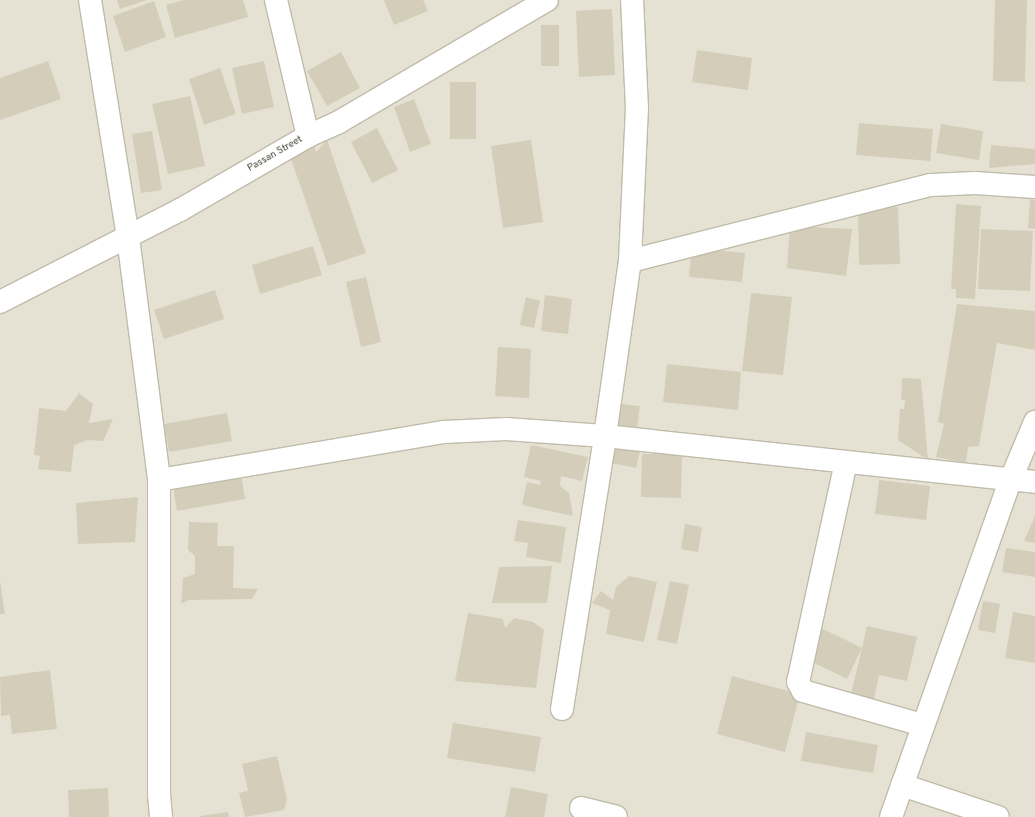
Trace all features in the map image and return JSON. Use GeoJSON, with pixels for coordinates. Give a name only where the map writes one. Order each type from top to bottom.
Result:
{"type":"FeatureCollection","features":[{"type":"Feature","properties":{"kind":"street"},"geometry":{"type":"LineString","coordinates":[[90,0],[128,237],[160,480],[159,794],[161,817]]}},
{"type":"Feature","properties":{"kind":"street"},"geometry":{"type":"LineString","coordinates":[[276,0],[308,136]]}},
{"type":"Feature","properties":{"kind":"street","name":"Passan Street"},"geometry":{"type":"LineString","coordinates":[[0,302],[180,210],[308,136],[339,122],[546,0]]}},
{"type":"Feature","properties":{"kind":"street"},"geometry":{"type":"LineString","coordinates":[[562,709],[605,436],[630,260],[637,109],[632,0]]}},
{"type":"Feature","properties":{"kind":"street"},"geometry":{"type":"LineString","coordinates":[[630,260],[931,185],[975,183],[1035,187]]}},
{"type":"Feature","properties":{"kind":"street"},"geometry":{"type":"LineString","coordinates":[[891,817],[922,725],[1011,479],[1035,422]]}},
{"type":"Feature","properties":{"kind":"street"},"geometry":{"type":"LineString","coordinates":[[160,480],[444,432],[506,429],[605,436],[1035,482]]}},
{"type":"Feature","properties":{"kind":"street"},"geometry":{"type":"LineString","coordinates":[[846,462],[798,682],[804,691],[922,725]]}},
{"type":"Feature","properties":{"kind":"street"},"geometry":{"type":"LineString","coordinates":[[902,785],[998,817]]}},
{"type":"Feature","properties":{"kind":"street"},"geometry":{"type":"LineString","coordinates":[[581,808],[616,817]]}},
{"type":"Feature","properties":{"kind":"shaded area"},"geometry":{"type":"Polygon","coordinates":[[[0,0],[1035,0],[1035,817],[0,817],[0,0]]]}},
{"type":"Feature","properties":{"kind":"building"},"geometry":{"type":"Polygon","coordinates":[[[117,0],[147,0],[120,9],[117,0]]]}},
{"type":"Feature","properties":{"kind":"building"},"geometry":{"type":"Polygon","coordinates":[[[184,0],[243,0],[248,17],[175,38],[166,5],[184,0]]]}},
{"type":"Feature","properties":{"kind":"building"},"geometry":{"type":"Polygon","coordinates":[[[384,0],[423,0],[428,11],[394,25],[384,0]]]}},
{"type":"Feature","properties":{"kind":"building"},"geometry":{"type":"Polygon","coordinates":[[[995,0],[1027,0],[1025,82],[993,81],[995,0]]]}},
{"type":"Feature","properties":{"kind":"building"},"geometry":{"type":"Polygon","coordinates":[[[154,1],[166,37],[125,52],[113,16],[154,1]]]}},
{"type":"Feature","properties":{"kind":"building"},"geometry":{"type":"Polygon","coordinates":[[[612,9],[615,75],[579,77],[576,11],[612,9]]]}},
{"type":"Feature","properties":{"kind":"building"},"geometry":{"type":"Polygon","coordinates":[[[541,25],[559,25],[559,66],[541,66],[541,25]]]}},
{"type":"Feature","properties":{"kind":"building"},"geometry":{"type":"Polygon","coordinates":[[[697,50],[752,58],[748,90],[692,82],[697,50]]]}},
{"type":"Feature","properties":{"kind":"building"},"geometry":{"type":"Polygon","coordinates":[[[341,52],[360,88],[327,106],[307,71],[341,52]]]}},
{"type":"Feature","properties":{"kind":"building"},"geometry":{"type":"Polygon","coordinates":[[[48,61],[61,99],[0,120],[0,78],[48,61]]]}},
{"type":"Feature","properties":{"kind":"building"},"geometry":{"type":"Polygon","coordinates":[[[264,61],[274,107],[242,114],[232,68],[264,61]]]}},
{"type":"Feature","properties":{"kind":"building"},"geometry":{"type":"Polygon","coordinates":[[[220,68],[236,114],[204,125],[189,79],[220,68]]]}},
{"type":"Feature","properties":{"kind":"building"},"geometry":{"type":"Polygon","coordinates":[[[450,82],[476,82],[476,139],[450,139],[450,82]]]}},
{"type":"Feature","properties":{"kind":"building"},"geometry":{"type":"Polygon","coordinates":[[[190,96],[205,166],[168,174],[152,104],[190,96]]]}},
{"type":"Feature","properties":{"kind":"building"},"geometry":{"type":"Polygon","coordinates":[[[414,99],[431,144],[410,152],[394,107],[414,99]]]}},
{"type":"Feature","properties":{"kind":"building"},"geometry":{"type":"Polygon","coordinates":[[[859,123],[933,129],[930,161],[856,155],[859,123]]]}},
{"type":"Feature","properties":{"kind":"building"},"geometry":{"type":"Polygon","coordinates":[[[941,124],[983,131],[979,160],[936,153],[941,124]]]}},
{"type":"Feature","properties":{"kind":"building"},"geometry":{"type":"Polygon","coordinates":[[[377,128],[398,170],[372,183],[351,142],[377,128]]]}},
{"type":"Feature","properties":{"kind":"building"},"geometry":{"type":"Polygon","coordinates":[[[152,131],[162,190],[141,193],[132,134],[152,131]]]}},
{"type":"Feature","properties":{"kind":"building"},"geometry":{"type":"Polygon","coordinates":[[[327,140],[366,253],[328,266],[289,153],[312,141],[316,152],[327,140]]]}},
{"type":"Feature","properties":{"kind":"building"},"geometry":{"type":"Polygon","coordinates":[[[531,140],[543,222],[503,228],[491,146],[531,140]]]}},
{"type":"Feature","properties":{"kind":"building"},"geometry":{"type":"Polygon","coordinates":[[[991,145],[1035,149],[1035,164],[989,168],[991,145]]]}},
{"type":"Feature","properties":{"kind":"building"},"geometry":{"type":"Polygon","coordinates":[[[1030,199],[1035,200],[1035,229],[1028,228],[1030,199]]]}},
{"type":"Feature","properties":{"kind":"building"},"geometry":{"type":"Polygon","coordinates":[[[956,204],[981,206],[975,299],[956,298],[956,289],[951,289],[956,204]]]}},
{"type":"Feature","properties":{"kind":"building"},"geometry":{"type":"Polygon","coordinates":[[[898,207],[900,264],[859,265],[858,209],[898,207]]]}},
{"type":"Feature","properties":{"kind":"building"},"geometry":{"type":"Polygon","coordinates":[[[790,226],[852,229],[846,276],[787,268],[790,226]]]}},
{"type":"Feature","properties":{"kind":"building"},"geometry":{"type":"Polygon","coordinates":[[[981,229],[1033,231],[1030,291],[978,289],[981,229]]]}},
{"type":"Feature","properties":{"kind":"building"},"geometry":{"type":"Polygon","coordinates":[[[313,246],[322,275],[260,294],[252,265],[313,246]]]}},
{"type":"Feature","properties":{"kind":"building"},"geometry":{"type":"Polygon","coordinates":[[[692,248],[745,253],[742,282],[689,277],[692,248]]]}},
{"type":"Feature","properties":{"kind":"building"},"geometry":{"type":"Polygon","coordinates":[[[366,277],[381,342],[361,347],[346,282],[366,277]]]}},
{"type":"Feature","properties":{"kind":"building"},"geometry":{"type":"Polygon","coordinates":[[[215,290],[224,319],[164,339],[154,310],[215,290]]]}},
{"type":"Feature","properties":{"kind":"building"},"geometry":{"type":"Polygon","coordinates":[[[751,293],[792,297],[783,375],[742,371],[751,293]]]}},
{"type":"Feature","properties":{"kind":"building"},"geometry":{"type":"Polygon","coordinates":[[[545,295],[572,299],[568,334],[541,331],[545,295]]]}},
{"type":"Feature","properties":{"kind":"building"},"geometry":{"type":"Polygon","coordinates":[[[526,297],[540,301],[534,328],[520,325],[526,297]]]}},
{"type":"Feature","properties":{"kind":"building"},"geometry":{"type":"Polygon","coordinates":[[[957,304],[1035,311],[1035,350],[997,343],[979,446],[968,447],[966,463],[936,457],[944,424],[938,422],[957,304]]]}},
{"type":"Feature","properties":{"kind":"building"},"geometry":{"type":"Polygon","coordinates":[[[498,347],[531,349],[529,398],[495,396],[498,347]]]}},
{"type":"Feature","properties":{"kind":"building"},"geometry":{"type":"Polygon","coordinates":[[[667,364],[741,372],[738,410],[663,402],[667,364]]]}},
{"type":"Feature","properties":{"kind":"building"},"geometry":{"type":"Polygon","coordinates":[[[902,378],[921,379],[928,460],[898,440],[900,409],[904,409],[905,400],[901,400],[902,378]]]}},
{"type":"Feature","properties":{"kind":"building"},"geometry":{"type":"Polygon","coordinates":[[[79,393],[93,404],[89,423],[113,419],[103,441],[88,440],[74,445],[71,472],[38,469],[40,456],[34,455],[39,408],[66,411],[79,393]]]}},
{"type":"Feature","properties":{"kind":"building"},"geometry":{"type":"Polygon","coordinates":[[[621,404],[640,406],[637,428],[618,426],[621,404]]]}},
{"type":"Feature","properties":{"kind":"building"},"geometry":{"type":"Polygon","coordinates":[[[227,413],[232,441],[169,452],[164,424],[227,413]]]}},
{"type":"Feature","properties":{"kind":"building"},"geometry":{"type":"Polygon","coordinates":[[[531,445],[588,457],[582,481],[561,476],[560,486],[569,493],[573,516],[522,505],[527,482],[540,485],[541,481],[524,477],[531,445]]]}},
{"type":"Feature","properties":{"kind":"building"},"geometry":{"type":"Polygon","coordinates":[[[614,447],[640,452],[636,468],[611,463],[614,447]]]}},
{"type":"Feature","properties":{"kind":"building"},"geometry":{"type":"Polygon","coordinates":[[[642,454],[682,454],[681,498],[641,497],[642,454]]]}},
{"type":"Feature","properties":{"kind":"building"},"geometry":{"type":"Polygon","coordinates":[[[241,475],[245,499],[177,511],[173,486],[241,475]]]}},
{"type":"Feature","properties":{"kind":"building"},"geometry":{"type":"Polygon","coordinates":[[[879,480],[930,486],[926,520],[875,514],[879,480]]]}},
{"type":"Feature","properties":{"kind":"building"},"geometry":{"type":"Polygon","coordinates":[[[138,497],[135,542],[78,544],[76,503],[138,497]]]}},
{"type":"Feature","properties":{"kind":"building"},"geometry":{"type":"Polygon","coordinates":[[[1035,516],[1035,543],[1024,541],[1035,516]]]}},
{"type":"Feature","properties":{"kind":"building"},"geometry":{"type":"Polygon","coordinates":[[[518,520],[566,527],[561,563],[526,557],[528,543],[514,541],[518,520]]]}},
{"type":"Feature","properties":{"kind":"building"},"geometry":{"type":"Polygon","coordinates":[[[189,522],[218,523],[217,546],[234,546],[233,588],[258,589],[252,599],[189,600],[181,604],[183,578],[195,574],[195,556],[188,550],[189,522]]]}},
{"type":"Feature","properties":{"kind":"building"},"geometry":{"type":"Polygon","coordinates":[[[685,524],[702,527],[698,552],[681,549],[685,524]]]}},
{"type":"Feature","properties":{"kind":"building"},"geometry":{"type":"Polygon","coordinates":[[[1006,548],[1035,552],[1035,577],[1002,572],[1006,548]]]}},
{"type":"Feature","properties":{"kind":"building"},"geometry":{"type":"Polygon","coordinates":[[[552,566],[547,603],[492,603],[499,567],[552,566]]]}},
{"type":"Feature","properties":{"kind":"building"},"geometry":{"type":"Polygon","coordinates":[[[629,576],[657,582],[644,642],[606,634],[610,610],[592,603],[601,591],[613,600],[616,587],[629,576]]]}},
{"type":"Feature","properties":{"kind":"building"},"geometry":{"type":"Polygon","coordinates":[[[0,580],[5,614],[0,614],[0,580]]]}},
{"type":"Feature","properties":{"kind":"building"},"geometry":{"type":"Polygon","coordinates":[[[670,581],[689,585],[677,644],[657,640],[670,581]]]}},
{"type":"Feature","properties":{"kind":"building"},"geometry":{"type":"Polygon","coordinates":[[[983,601],[1000,604],[995,633],[978,630],[983,601]]]}},
{"type":"Feature","properties":{"kind":"building"},"geometry":{"type":"Polygon","coordinates":[[[1013,612],[1035,616],[1035,663],[1005,658],[1013,612]]]}},
{"type":"Feature","properties":{"kind":"building"},"geometry":{"type":"Polygon","coordinates":[[[468,613],[503,619],[505,628],[514,618],[533,622],[544,630],[536,688],[455,681],[468,613]]]}},
{"type":"Feature","properties":{"kind":"building"},"geometry":{"type":"Polygon","coordinates":[[[867,626],[917,637],[907,681],[879,675],[874,699],[851,694],[867,626]]]}},
{"type":"Feature","properties":{"kind":"building"},"geometry":{"type":"Polygon","coordinates":[[[819,627],[862,648],[847,679],[804,658],[819,627]]]}},
{"type":"Feature","properties":{"kind":"building"},"geometry":{"type":"Polygon","coordinates":[[[50,670],[57,729],[12,734],[10,715],[1,716],[0,677],[50,670]]]}},
{"type":"Feature","properties":{"kind":"building"},"geometry":{"type":"Polygon","coordinates":[[[732,676],[800,694],[785,752],[717,734],[732,676]]]}},
{"type":"Feature","properties":{"kind":"building"},"geometry":{"type":"Polygon","coordinates":[[[453,723],[541,737],[535,772],[447,758],[453,723]]]}},
{"type":"Feature","properties":{"kind":"building"},"geometry":{"type":"Polygon","coordinates":[[[806,732],[878,745],[873,773],[801,761],[806,732]]]}},
{"type":"Feature","properties":{"kind":"building"},"geometry":{"type":"Polygon","coordinates":[[[277,756],[287,799],[284,810],[245,817],[239,793],[248,791],[242,764],[277,756]]]}},
{"type":"Feature","properties":{"kind":"building"},"geometry":{"type":"Polygon","coordinates":[[[511,787],[548,794],[544,817],[505,817],[511,787]]]}},
{"type":"Feature","properties":{"kind":"building"},"geometry":{"type":"Polygon","coordinates":[[[108,788],[109,817],[69,817],[68,790],[108,788]]]}},
{"type":"Feature","properties":{"kind":"building"},"geometry":{"type":"Polygon","coordinates":[[[228,812],[229,817],[200,817],[200,816],[228,812]]]}}]}
